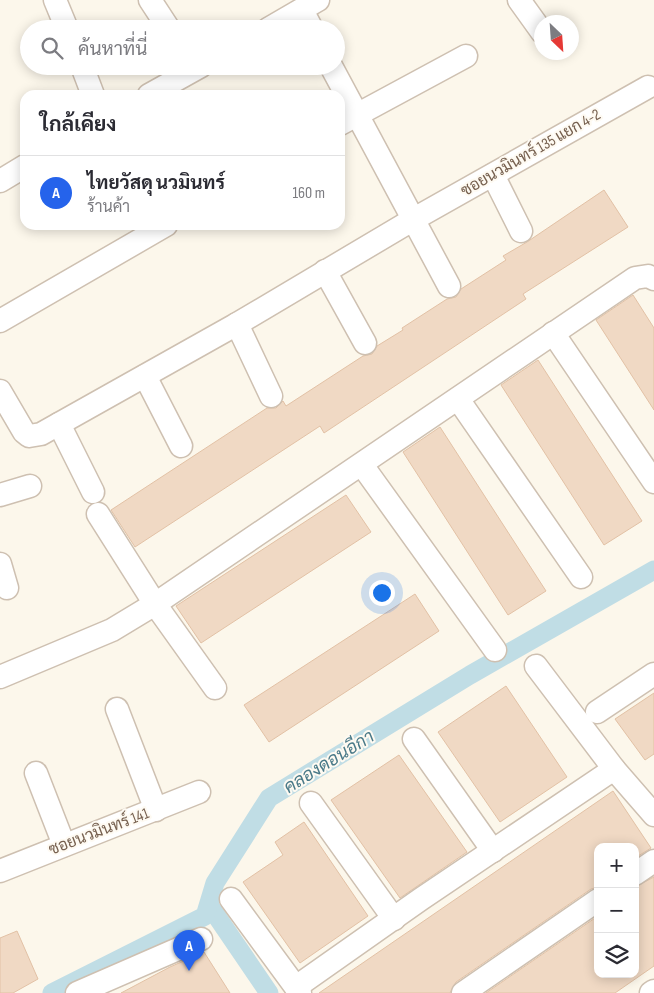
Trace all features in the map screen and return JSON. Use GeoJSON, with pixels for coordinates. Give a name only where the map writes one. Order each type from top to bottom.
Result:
{"type":"FeatureCollection","features":[{"type":"Feature","properties":{"kind":"street"},"geometry":{"type":"LineString","coordinates":[[55,0],[63,20]]}},
{"type":"Feature","properties":{"kind":"street"},"geometry":{"type":"LineString","coordinates":[[150,0],[163,20]]}},
{"type":"Feature","properties":{"kind":"street"},"geometry":{"type":"LineString","coordinates":[[519,0],[534,21]]}},
{"type":"Feature","properties":{"kind":"street"},"geometry":{"type":"LineString","coordinates":[[292,20],[311,13]]}},
{"type":"Feature","properties":{"kind":"street"},"geometry":{"type":"LineString","coordinates":[[449,286],[414,219],[348,119],[466,56]]}},
{"type":"Feature","properties":{"kind":"street"},"geometry":{"type":"LineString","coordinates":[[85,75],[91,90]]}},
{"type":"Feature","properties":{"kind":"street"},"geometry":{"type":"LineString","coordinates":[[158,90],[183,75]]}},
{"type":"Feature","properties":{"kind":"street"},"geometry":{"type":"LineString","coordinates":[[334,75],[339,90]]}},
{"type":"Feature","properties":{"kind":"street","name":"ซอยนวมินทร์ 135 แยก 4-2"},"geometry":{"type":"LineString","coordinates":[[0,391],[24,432],[29,436],[41,434],[237,324],[414,219],[648,87]]}},
{"type":"Feature","properties":{"kind":"street"},"geometry":{"type":"LineString","coordinates":[[0,181],[20,169]]}},
{"type":"Feature","properties":{"kind":"street"},"geometry":{"type":"LineString","coordinates":[[492,175],[522,230]]}},
{"type":"Feature","properties":{"kind":"street"},"geometry":{"type":"LineString","coordinates":[[0,321],[157,230]]}},
{"type":"Feature","properties":{"kind":"street"},"geometry":{"type":"LineString","coordinates":[[326,271],[365,343]]}},
{"type":"Feature","properties":{"kind":"street"},"geometry":{"type":"LineString","coordinates":[[0,677],[112,630],[155,604],[635,278],[648,276],[654,279]]}},
{"type":"Feature","properties":{"kind":"street"},"geometry":{"type":"LineString","coordinates":[[237,324],[271,396]]}},
{"type":"Feature","properties":{"kind":"street"},"geometry":{"type":"LineString","coordinates":[[552,333],[654,482]]}},
{"type":"Feature","properties":{"kind":"street"},"geometry":{"type":"LineString","coordinates":[[146,376],[181,446]]}},
{"type":"Feature","properties":{"kind":"street"},"geometry":{"type":"LineString","coordinates":[[458,399],[580,578]]}},
{"type":"Feature","properties":{"kind":"street"},"geometry":{"type":"LineString","coordinates":[[59,424],[93,492]]}},
{"type":"Feature","properties":{"kind":"street"},"geometry":{"type":"LineString","coordinates":[[362,465],[495,650]]}},
{"type":"Feature","properties":{"kind":"street"},"geometry":{"type":"LineString","coordinates":[[0,495],[30,486]]}},
{"type":"Feature","properties":{"kind":"street"},"geometry":{"type":"LineString","coordinates":[[98,514],[155,604],[215,688]]}},
{"type":"Feature","properties":{"kind":"street"},"geometry":{"type":"LineString","coordinates":[[0,564],[7,588]]}},
{"type":"Feature","properties":{"kind":"street"},"geometry":{"type":"LineString","coordinates":[[536,666],[614,769],[654,815]]}},
{"type":"Feature","properties":{"kind":"street"},"geometry":{"type":"LineString","coordinates":[[597,712],[654,674]]}},
{"type":"Feature","properties":{"kind":"street"},"geometry":{"type":"LineString","coordinates":[[117,708],[156,810]]}},
{"type":"Feature","properties":{"kind":"street"},"geometry":{"type":"LineString","coordinates":[[414,739],[493,851]]}},
{"type":"Feature","properties":{"kind":"street"},"geometry":{"type":"LineString","coordinates":[[231,899],[298,990],[394,919],[614,769]]}},
{"type":"Feature","properties":{"kind":"street"},"geometry":{"type":"LineString","coordinates":[[36,773],[64,845]]}},
{"type":"Feature","properties":{"kind":"street","name":"ซอยนวมินทร์ 141"},"geometry":{"type":"LineString","coordinates":[[0,871],[199,792]]}},
{"type":"Feature","properties":{"kind":"street"},"geometry":{"type":"LineString","coordinates":[[311,804],[394,919]]}},
{"type":"Feature","properties":{"kind":"street"},"geometry":{"type":"LineString","coordinates":[[639,871],[654,861]]}},
{"type":"Feature","properties":{"kind":"street"},"geometry":{"type":"LineString","coordinates":[[464,993],[594,903]]}},
{"type":"Feature","properties":{"kind":"street"},"geometry":{"type":"LineString","coordinates":[[76,993],[201,939]]}},
{"type":"Feature","properties":{"kind":"building"},"geometry":{"type":"Polygon","coordinates":[[[604,190],[628,227],[523,294],[526,299],[324,433],[320,426],[135,547],[111,510],[267,408],[276,408],[283,401],[286,406],[363,356],[372,354],[377,346],[403,330],[402,328],[447,299],[456,297],[461,289],[506,260],[503,256],[604,190]]]}},
{"type":"Feature","properties":{"kind":"building"},"geometry":{"type":"Polygon","coordinates":[[[633,295],[654,328],[654,410],[596,320],[633,295]]]}},
{"type":"Feature","properties":{"kind":"building"},"geometry":{"type":"Polygon","coordinates":[[[538,360],[642,521],[604,545],[501,385],[538,360]]]}},
{"type":"Feature","properties":{"kind":"building"},"geometry":{"type":"Polygon","coordinates":[[[440,427],[546,591],[508,615],[403,452],[440,427]]]}},
{"type":"Feature","properties":{"kind":"building"},"geometry":{"type":"Polygon","coordinates":[[[346,495],[371,532],[201,643],[176,606],[346,495]]]}},
{"type":"Feature","properties":{"kind":"building"},"geometry":{"type":"Polygon","coordinates":[[[415,594],[439,631],[269,742],[244,705],[415,594]]]}},
{"type":"Feature","properties":{"kind":"building"},"geometry":{"type":"Polygon","coordinates":[[[506,686],[567,777],[500,822],[438,732],[506,686]]]}},
{"type":"Feature","properties":{"kind":"building"},"geometry":{"type":"Polygon","coordinates":[[[654,693],[654,754],[645,760],[615,719],[654,693]]]}},
{"type":"Feature","properties":{"kind":"building"},"geometry":{"type":"Polygon","coordinates":[[[399,755],[467,852],[400,898],[331,800],[399,755]]]}},
{"type":"Feature","properties":{"kind":"building"},"geometry":{"type":"Polygon","coordinates":[[[613,791],[651,848],[639,856],[639,843],[594,843],[594,888],[456,982],[450,993],[319,993],[613,791]]]}},
{"type":"Feature","properties":{"kind":"building"},"geometry":{"type":"Polygon","coordinates":[[[304,822],[368,916],[300,963],[243,882],[283,855],[275,842],[304,822]]]}},
{"type":"Feature","properties":{"kind":"building"},"geometry":{"type":"Polygon","coordinates":[[[654,877],[654,966],[639,976],[639,888],[639,885],[654,877]]]}},
{"type":"Feature","properties":{"kind":"building"},"geometry":{"type":"Polygon","coordinates":[[[594,919],[594,978],[637,978],[615,993],[486,993],[594,919]]]}},
{"type":"Feature","properties":{"kind":"building"},"geometry":{"type":"Polygon","coordinates":[[[17,931],[38,979],[13,993],[0,993],[0,938],[17,931]]]}},
{"type":"Feature","properties":{"kind":"building"},"geometry":{"type":"Polygon","coordinates":[[[204,952],[230,993],[121,993],[170,967],[204,952]]]}},
{"type":"Feature","properties":{"kind":"waterway","name":"คลองดอนอีกา"},"geometry":{"type":"LineString","coordinates":[[52,993],[205,916],[215,883],[269,798],[470,675],[654,570]]}},
{"type":"Feature","properties":{"kind":"waterway"},"geometry":{"type":"LineString","coordinates":[[209,905],[269,993]]}},
{"type":"Feature","properties":{"kind":"place","name":"ไทยวัสดุ นวมินทร์"},"geometry":{"type":"Point","coordinates":[189,971]}}]}
